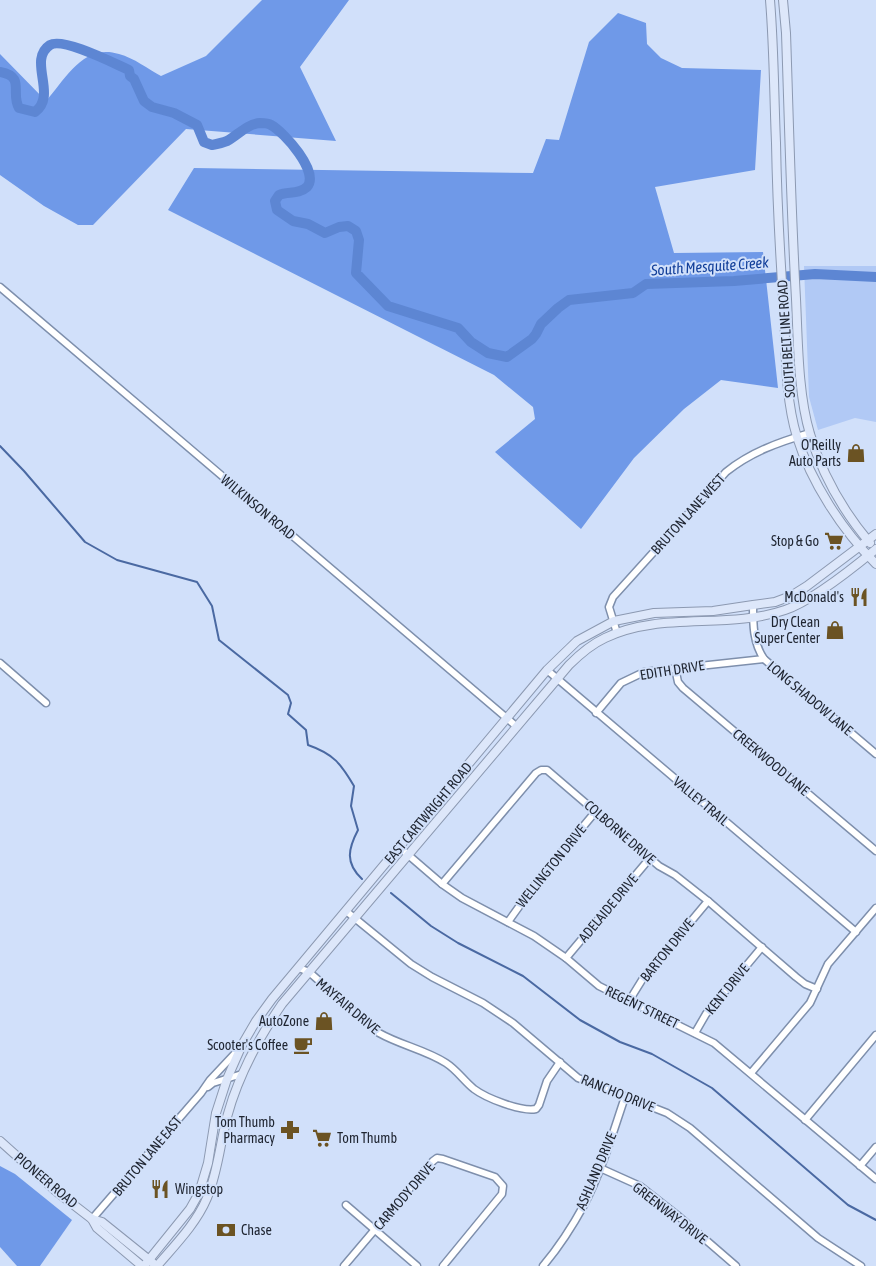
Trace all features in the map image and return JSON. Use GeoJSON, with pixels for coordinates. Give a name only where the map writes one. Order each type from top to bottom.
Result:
{"type":"FeatureCollection","features":[{"type":"Feature","properties":{"kind":"main road","name":"SOUTH BELT LINE ROAD"},"geometry":{"type":"LineString","coordinates":[[770,0],[774,50],[779,246],[788,386],[796,437],[817,483],[832,510],[860,547],[876,564]]}},
{"type":"Feature","properties":{"kind":"main road","name":"SOUTH BELT LINE ROAD"},"geometry":{"type":"LineString","coordinates":[[783,0],[786,33],[793,248],[802,391],[810,433],[822,469],[835,493],[876,549]]}},
{"type":"Feature","properties":{"kind":"main road","name":"EAST CARTWRIGHT ROAD"},"geometry":{"type":"LineString","coordinates":[[145,1264],[190,1209],[199,1193],[210,1152],[216,1113],[227,1079],[248,1034],[272,999],[547,670],[577,641],[614,621],[654,613],[713,611],[753,606],[775,602],[791,596],[876,534]]}},
{"type":"Feature","properties":{"kind":"main road","name":"EAST CARTWRIGHT ROAD"},"geometry":{"type":"LineString","coordinates":[[157,1266],[202,1208],[212,1185],[232,1099],[258,1040],[282,1004],[556,678],[581,653],[606,637],[631,629],[665,623],[753,617],[786,610],[818,592],[876,549]]}},
{"type":"Feature","properties":{"kind":"main road"},"geometry":{"type":"LineString","coordinates":[[248,1034],[258,1040]]}},
{"type":"Feature","properties":{"kind":"main road","name":"PIONEER ROAD"},"geometry":{"type":"LineString","coordinates":[[0,1141],[92,1219],[97,1228],[145,1264],[157,1266]]}},
{"type":"Feature","properties":{"kind":"main road"},"geometry":{"type":"LineString","coordinates":[[210,1152],[220,1154]]}},
{"type":"Feature","properties":{"kind":"street","name":"WILKINSON ROAD"},"geometry":{"type":"LineString","coordinates":[[0,287],[516,726]]}},
{"type":"Feature","properties":{"kind":"street","name":"BRUTON LANE WEST"},"geometry":{"type":"LineString","coordinates":[[617,633],[609,607],[613,597],[726,472],[742,459],[768,446],[810,433]]}},
{"type":"Feature","properties":{"kind":"street","name":"LONG SHADOW LANE"},"geometry":{"type":"LineString","coordinates":[[753,606],[756,644],[764,659],[876,754]]}},
{"type":"Feature","properties":{"kind":"street","name":"EDITH DRIVE"},"geometry":{"type":"LineString","coordinates":[[596,713],[621,683],[644,672],[764,659]]}},
{"type":"Feature","properties":{"kind":"street"},"geometry":{"type":"LineString","coordinates":[[0,663],[46,703]]}},
{"type":"Feature","properties":{"kind":"street","name":"CREEKWOOD LANE"},"geometry":{"type":"LineString","coordinates":[[675,668],[678,682],[683,688],[876,851]]}},
{"type":"Feature","properties":{"kind":"street","name":"VALLEY TRAIL"},"geometry":{"type":"LineString","coordinates":[[547,670],[856,932]]}},
{"type":"Feature","properties":{"kind":"street","name":"COLBORNE DRIVE"},"geometry":{"type":"LineString","coordinates":[[442,884],[536,773],[541,770],[552,773],[659,866],[675,875],[708,901],[796,977],[805,984],[817,989]]}},
{"type":"Feature","properties":{"kind":"street","name":"WELLINGTON DRIVE"},"geometry":{"type":"LineString","coordinates":[[508,922],[536,883],[596,812]]}},
{"type":"Feature","properties":{"kind":"street","name":"REGENT STREET"},"geometry":{"type":"LineString","coordinates":[[399,847],[442,884],[462,898],[534,936],[566,958],[600,986],[714,1043],[876,1179]]}},
{"type":"Feature","properties":{"kind":"street","name":"ADELAIDE DRIVE"},"geometry":{"type":"LineString","coordinates":[[566,958],[650,858]]}},
{"type":"Feature","properties":{"kind":"street","name":"BARTON DRIVE"},"geometry":{"type":"LineString","coordinates":[[629,1002],[642,980],[708,901]]}},
{"type":"Feature","properties":{"kind":"street"},"geometry":{"type":"LineString","coordinates":[[750,1073],[810,1003],[828,964],[876,908]]}},
{"type":"Feature","properties":{"kind":"street","name":"RANCHO DRIVE"},"geometry":{"type":"LineString","coordinates":[[346,911],[411,964],[432,977],[491,1007],[578,1078],[667,1113],[690,1128],[818,1238],[860,1266]]}},
{"type":"Feature","properties":{"kind":"street","name":"KENT DRIVE"},"geometry":{"type":"LineString","coordinates":[[695,1033],[706,1014],[762,947]]}},
{"type":"Feature","properties":{"kind":"street","name":"MAYFAIR DRIVE"},"geometry":{"type":"LineString","coordinates":[[299,968],[309,972],[379,1033],[390,1040],[446,1063],[475,1090],[508,1104],[525,1110],[536,1110],[547,1081],[560,1062]]}},
{"type":"Feature","properties":{"kind":"street"},"geometry":{"type":"LineString","coordinates":[[805,1120],[876,1035]]}},
{"type":"Feature","properties":{"kind":"street","name":"BRUTON LANE EAST"},"geometry":{"type":"LineString","coordinates":[[92,1219],[201,1093],[210,1080],[242,1046]]}},
{"type":"Feature","properties":{"kind":"street","name":"BRUTON LANE EAST"},"geometry":{"type":"LineString","coordinates":[[201,1093],[212,1083],[242,1074]]}},
{"type":"Feature","properties":{"kind":"street","name":"ASHLAND DRIVE"},"geometry":{"type":"LineString","coordinates":[[543,1266],[560,1246],[585,1204],[600,1168],[625,1096]]}},
{"type":"Feature","properties":{"kind":"street"},"geometry":{"type":"LineString","coordinates":[[860,1166],[876,1147]]}},
{"type":"Feature","properties":{"kind":"street","name":"CARMODY DRIVE"},"geometry":{"type":"LineString","coordinates":[[344,1266],[437,1158],[494,1178],[503,1186],[502,1194],[443,1266]]}},
{"type":"Feature","properties":{"kind":"street","name":"GREENWAY DRIVE"},"geometry":{"type":"LineString","coordinates":[[600,1168],[640,1186],[736,1266]]}},
{"type":"Feature","properties":{"kind":"street"},"geometry":{"type":"LineString","coordinates":[[346,1205],[417,1266]]}},
{"type":"Feature","properties":{"kind":"shaded area"},"geometry":{"type":"Polygon","coordinates":[[[262,0],[349,0],[300,67],[336,141],[186,129],[93,225],[78,225],[44,206],[0,175],[0,54],[46,101],[77,65],[96,53],[107,52],[125,56],[161,76],[206,56],[262,0]]]}},
{"type":"Feature","properties":{"kind":"shaded area"},"geometry":{"type":"Polygon","coordinates":[[[618,13],[646,23],[647,44],[661,58],[682,68],[761,70],[755,170],[655,187],[674,253],[763,252],[778,388],[721,380],[684,409],[634,458],[581,529],[495,452],[535,419],[533,407],[494,375],[168,210],[194,168],[533,173],[546,139],[559,140],[589,42],[618,13]]]}},
{"type":"Feature","properties":{"kind":"shaded area"},"geometry":{"type":"Polygon","coordinates":[[[804,266],[876,266],[876,422],[855,418],[818,430],[809,397],[804,266]]]}},
{"type":"Feature","properties":{"kind":"shaded area"},"geometry":{"type":"Polygon","coordinates":[[[0,1166],[15,1174],[72,1220],[40,1266],[17,1266],[0,1247],[0,1166]]]}},
{"type":"Feature","properties":{"kind":"waterway","name":"South Mesquite Creek"},"geometry":{"type":"LineString","coordinates":[[0,72],[13,77],[19,108],[35,112],[41,105],[44,96],[41,68],[41,59],[44,51],[50,45],[66,45],[89,52],[129,70],[130,76],[134,79],[144,101],[152,107],[174,113],[197,125],[204,142],[212,145],[227,141],[255,124],[264,123],[271,125],[299,153],[309,172],[310,180],[304,189],[279,195],[275,201],[277,210],[293,221],[308,224],[325,233],[339,227],[348,226],[356,231],[359,240],[356,273],[388,306],[458,328],[471,342],[488,353],[507,357],[532,339],[541,324],[569,300],[633,293],[646,284],[734,281],[815,274],[876,277]]}},
{"type":"Feature","properties":{"kind":"waterway"},"geometry":{"type":"LineString","coordinates":[[0,446],[85,542],[117,560],[197,582],[212,606],[219,640],[288,695],[291,703],[288,714],[306,730],[308,745],[331,756],[354,786],[351,806],[358,830],[352,843],[350,856],[353,867],[362,879]]}},
{"type":"Feature","properties":{"kind":"waterway"},"geometry":{"type":"LineString","coordinates":[[391,893],[431,926],[458,943],[523,976],[580,1020],[620,1042],[652,1054],[712,1088],[848,1205],[876,1220]]}},
{"type":"Feature","properties":{"kind":"place","name":"O'Reilly Auto Parts"},"geometry":{"type":"Point","coordinates":[856,453]}},
{"type":"Feature","properties":{"kind":"place","name":"Stop & Go"},"geometry":{"type":"Point","coordinates":[834,541]}},
{"type":"Feature","properties":{"kind":"place","name":"McDonald's"},"geometry":{"type":"Point","coordinates":[859,597]}},
{"type":"Feature","properties":{"kind":"place","name":"Dry Clean Super Center"},"geometry":{"type":"Point","coordinates":[835,630]}},
{"type":"Feature","properties":{"kind":"place","name":"AutoZone"},"geometry":{"type":"Point","coordinates":[324,1021]}},
{"type":"Feature","properties":{"kind":"place","name":"Scooter's Coffee"},"geometry":{"type":"Point","coordinates":[303,1045]}},
{"type":"Feature","properties":{"kind":"place","name":"Tom Thumb Pharmacy"},"geometry":{"type":"Point","coordinates":[290,1130]}},
{"type":"Feature","properties":{"kind":"place","name":"Tom Thumb"},"geometry":{"type":"Point","coordinates":[322,1138]}},
{"type":"Feature","properties":{"kind":"place","name":"Wingstop"},"geometry":{"type":"Point","coordinates":[160,1189]}},
{"type":"Feature","properties":{"kind":"place","name":"Chase"},"geometry":{"type":"Point","coordinates":[226,1230]}}]}
